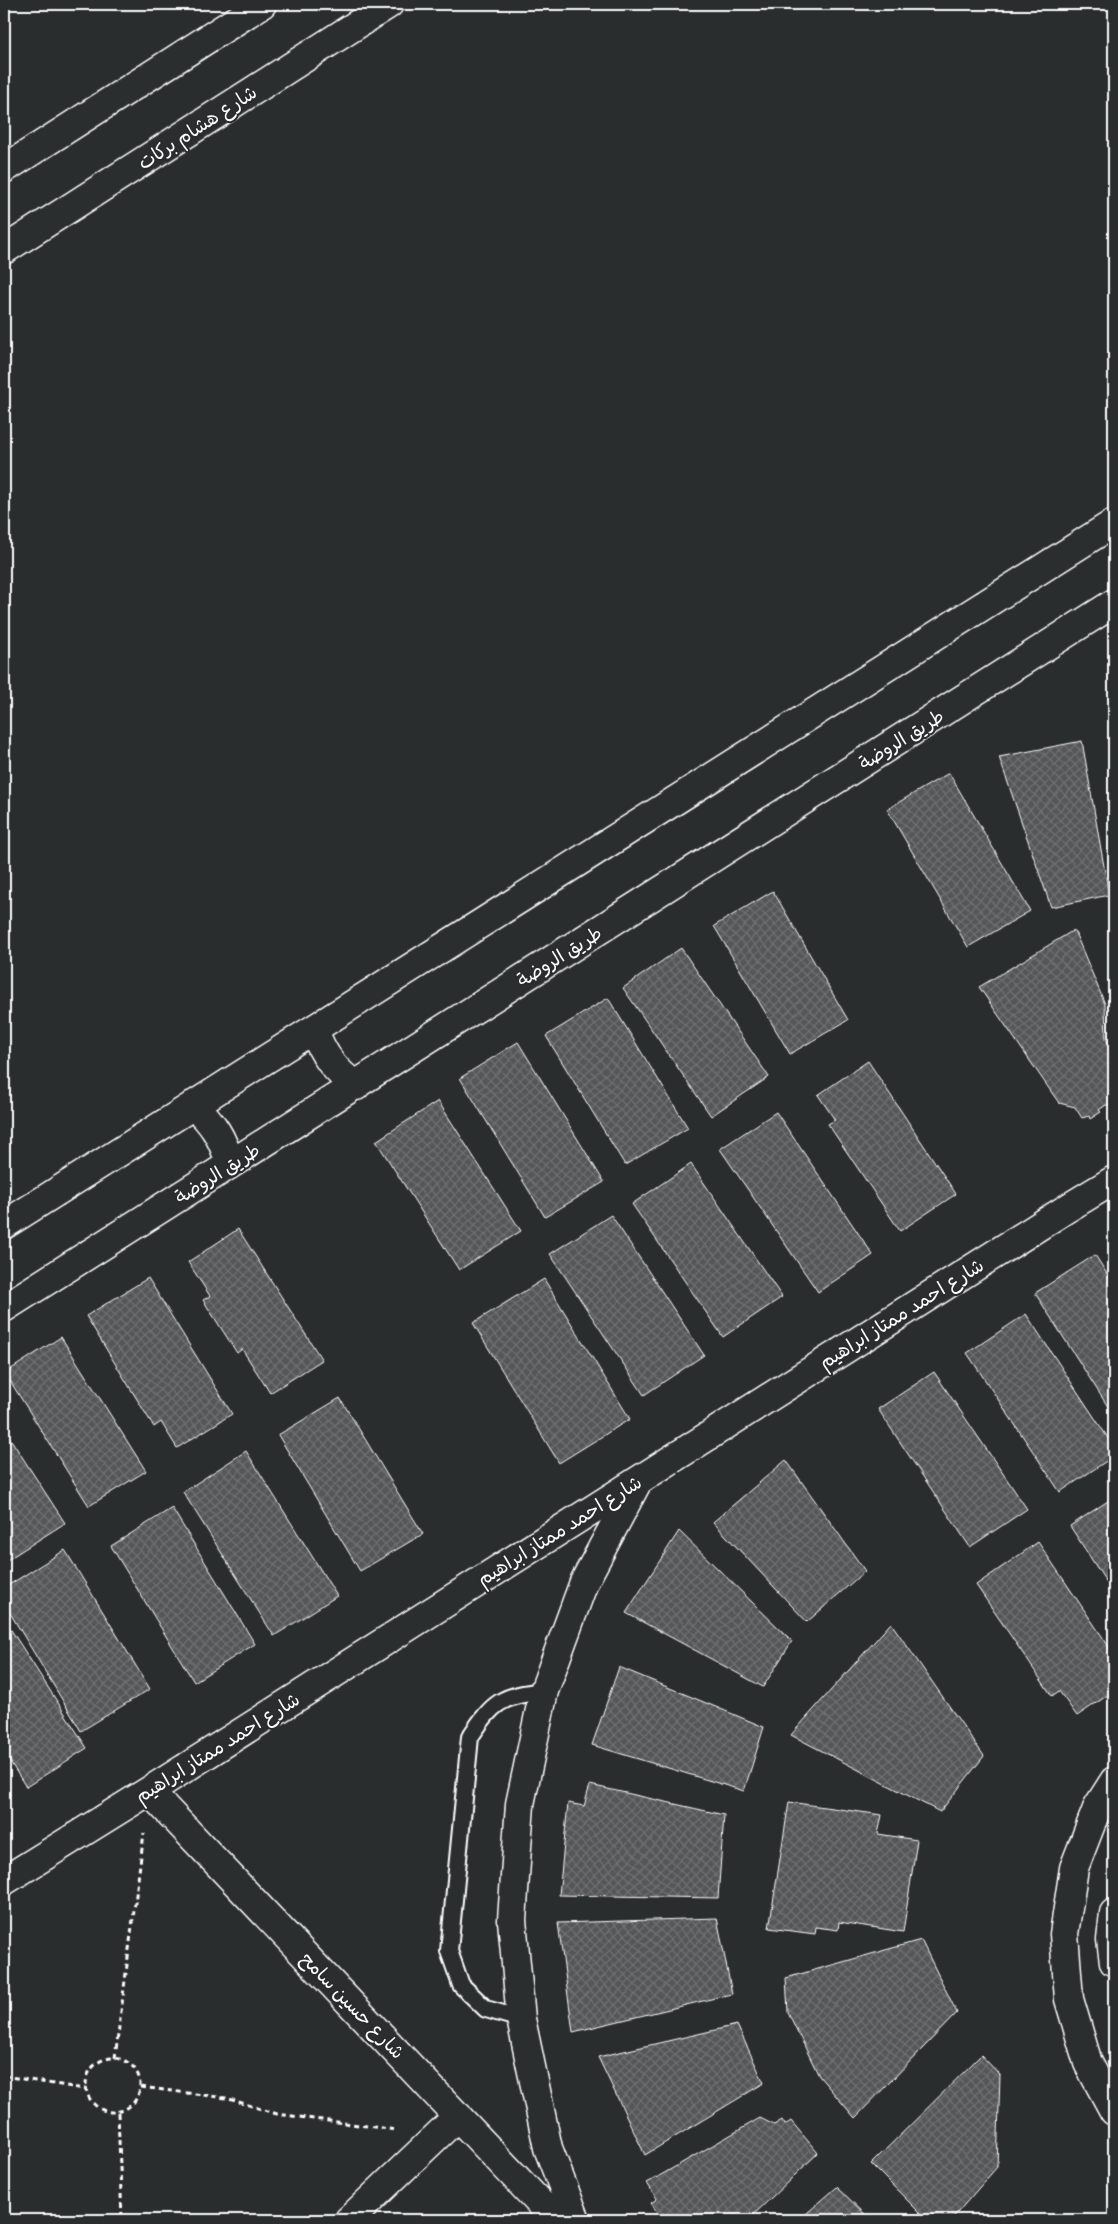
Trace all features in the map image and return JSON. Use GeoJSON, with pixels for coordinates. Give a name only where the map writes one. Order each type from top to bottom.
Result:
{"type":"FeatureCollection","features":[{"type":"Feature","properties":{"kind":"street"},"geometry":{"type":"LineString","coordinates":[[4,169],[262,4]]}},
{"type":"Feature","properties":{"kind":"street","name":"شارع هشام بركات"},"geometry":{"type":"LineString","coordinates":[[4,250],[389,4]]}},
{"type":"Feature","properties":{"kind":"street"},"geometry":{"type":"LineString","coordinates":[[4,1225],[1114,523]]}},
{"type":"Feature","properties":{"kind":"street","name":"طريق الروضة"},"geometry":{"type":"LineString","coordinates":[[4,1308],[1114,603]]}},
{"type":"Feature","properties":{"kind":"street"},"geometry":{"type":"LineString","coordinates":[[314,1030],[320,1047],[330,1062],[341,1075],[356,1086]]}},
{"type":"Feature","properties":{"kind":"street"},"geometry":{"type":"LineString","coordinates":[[193,1105],[218,1131],[230,1164]]}},
{"type":"Feature","properties":{"kind":"street","name":"شارع احمد ممتاز ابراهيم"},"geometry":{"type":"LineString","coordinates":[[4,1880],[149,1791],[1114,1180]]}},
{"type":"Feature","properties":{"kind":"street"},"geometry":{"type":"LineString","coordinates":[[576,2220],[548,2148],[520,2019],[512,1920],[520,1804],[544,1691],[584,1582],[639,1480]]}},
{"type":"Feature","properties":{"kind":"street"},"geometry":{"type":"LineString","coordinates":[[1114,1781],[1098,1806],[1074,1868],[1064,1934],[1068,1999],[1088,2063],[1114,2111]]}},
{"type":"Feature","properties":{"kind":"street","name":"شارع حسين سامح"},"geometry":{"type":"LineString","coordinates":[[149,1791],[556,2220]]}},
{"type":"Feature","properties":{"kind":"street"},"geometry":{"type":"LineString","coordinates":[[1114,1913],[1111,1940],[1114,1962]]}},
{"type":"Feature","properties":{"kind":"street"},"geometry":{"type":"LineString","coordinates":[[349,2220],[458,2116]]}},
{"type":"Feature","properties":{"kind":"lane"},"geometry":{"type":"LineString","coordinates":[[520,2019],[486,2009],[461,1985],[449,1951],[470,1737],[487,1711],[513,1695],[544,1691]]}},
{"type":"Feature","properties":{"kind":"path"},"geometry":{"type":"LineString","coordinates":[[115,2058],[149,1791]]}},
{"type":"Feature","properties":{"kind":"path"},"geometry":{"type":"LineString","coordinates":[[105,2058],[115,2058],[125,2061],[134,2067],[139,2076],[141,2087],[137,2099],[129,2108],[118,2113],[106,2113],[96,2108],[89,2100],[86,2079],[90,2070],[105,2058]]}},
{"type":"Feature","properties":{"kind":"path"},"geometry":{"type":"LineString","coordinates":[[4,2076],[86,2089]]}},
{"type":"Feature","properties":{"kind":"path"},"geometry":{"type":"LineString","coordinates":[[141,2087],[226,2098],[277,2114],[437,2136]]}},
{"type":"Feature","properties":{"kind":"path"},"geometry":{"type":"LineString","coordinates":[[118,2113],[122,2220]]}},
{"type":"Feature","properties":{"kind":"building"},"geometry":{"type":"Polygon","coordinates":[[[1082,741],[1109,895],[1051,907],[999,757],[1082,741]]]}},
{"type":"Feature","properties":{"kind":"building"},"geometry":{"type":"Polygon","coordinates":[[[949,773],[1030,911],[968,947],[887,809],[949,773]]]}},
{"type":"Feature","properties":{"kind":"building"},"geometry":{"type":"Polygon","coordinates":[[[773,891],[848,1020],[790,1054],[714,926],[773,891]]]}},
{"type":"Feature","properties":{"kind":"building"},"geometry":{"type":"Polygon","coordinates":[[[1074,930],[1105,1004],[1106,1039],[1114,1052],[1114,1105],[1106,1105],[1099,1110],[1101,1112],[1090,1119],[1089,1116],[1082,1118],[1075,1107],[1059,1103],[979,987],[1074,930]]]}},
{"type":"Feature","properties":{"kind":"building"},"geometry":{"type":"Polygon","coordinates":[[[681,948],[769,1077],[711,1116],[623,988],[681,948]]]}},
{"type":"Feature","properties":{"kind":"building"},"geometry":{"type":"Polygon","coordinates":[[[608,998],[688,1128],[625,1165],[546,1036],[608,998]]]}},
{"type":"Feature","properties":{"kind":"building"},"geometry":{"type":"Polygon","coordinates":[[[518,1042],[604,1182],[545,1217],[460,1078],[518,1042]]]}},
{"type":"Feature","properties":{"kind":"building"},"geometry":{"type":"Polygon","coordinates":[[[868,1061],[956,1194],[900,1231],[828,1124],[835,1120],[818,1095],[868,1061]]]}},
{"type":"Feature","properties":{"kind":"building"},"geometry":{"type":"Polygon","coordinates":[[[438,1101],[521,1231],[459,1270],[376,1141],[438,1101]]]}},
{"type":"Feature","properties":{"kind":"building"},"geometry":{"type":"Polygon","coordinates":[[[776,1112],[873,1255],[818,1292],[720,1149],[776,1112]]]}},
{"type":"Feature","properties":{"kind":"building"},"geometry":{"type":"Polygon","coordinates":[[[691,1164],[782,1297],[723,1337],[632,1204],[691,1164]]]}},
{"type":"Feature","properties":{"kind":"building"},"geometry":{"type":"Polygon","coordinates":[[[611,1215],[704,1355],[644,1395],[550,1254],[611,1215]]]}},
{"type":"Feature","properties":{"kind":"building"},"geometry":{"type":"Polygon","coordinates":[[[238,1229],[322,1360],[270,1393],[242,1349],[237,1353],[203,1300],[210,1296],[188,1262],[238,1229]]]}},
{"type":"Feature","properties":{"kind":"building"},"geometry":{"type":"Polygon","coordinates":[[[1095,1255],[1114,1285],[1114,1416],[1035,1293],[1095,1255]]]}},
{"type":"Feature","properties":{"kind":"building"},"geometry":{"type":"Polygon","coordinates":[[[148,1278],[232,1414],[177,1448],[161,1422],[154,1427],[86,1316],[148,1278]]]}},
{"type":"Feature","properties":{"kind":"building"},"geometry":{"type":"Polygon","coordinates":[[[544,1279],[630,1419],[559,1463],[473,1323],[544,1279]]]}},
{"type":"Feature","properties":{"kind":"building"},"geometry":{"type":"Polygon","coordinates":[[[1026,1314],[1114,1447],[1114,1456],[1060,1492],[967,1353],[1026,1314]]]}},
{"type":"Feature","properties":{"kind":"building"},"geometry":{"type":"Polygon","coordinates":[[[61,1337],[146,1471],[89,1506],[5,1373],[61,1337]]]}},
{"type":"Feature","properties":{"kind":"building"},"geometry":{"type":"Polygon","coordinates":[[[934,1372],[1027,1509],[970,1547],[878,1409],[934,1372]]]}},
{"type":"Feature","properties":{"kind":"building"},"geometry":{"type":"Polygon","coordinates":[[[340,1398],[423,1534],[360,1571],[278,1435],[340,1398]]]}},
{"type":"Feature","properties":{"kind":"building"},"geometry":{"type":"Polygon","coordinates":[[[4,1429],[65,1523],[7,1560],[4,1555],[4,1429]]]}},
{"type":"Feature","properties":{"kind":"building"},"geometry":{"type":"Polygon","coordinates":[[[246,1451],[337,1596],[274,1636],[183,1492],[246,1451]]]}},
{"type":"Feature","properties":{"kind":"building"},"geometry":{"type":"Polygon","coordinates":[[[786,1460],[865,1571],[807,1622],[713,1522],[786,1460]]]}},
{"type":"Feature","properties":{"kind":"building"},"geometry":{"type":"Polygon","coordinates":[[[1114,1497],[1114,1594],[1070,1526],[1114,1497]]]}},
{"type":"Feature","properties":{"kind":"building"},"geometry":{"type":"Polygon","coordinates":[[[172,1508],[255,1644],[194,1682],[111,1546],[172,1508]]]}},
{"type":"Feature","properties":{"kind":"building"},"geometry":{"type":"Polygon","coordinates":[[[679,1531],[792,1641],[763,1687],[626,1613],[679,1531]]]}},
{"type":"Feature","properties":{"kind":"building"},"geometry":{"type":"Polygon","coordinates":[[[1038,1542],[1114,1654],[1114,1691],[1077,1716],[1059,1691],[1052,1696],[976,1585],[1038,1542]]]}},
{"type":"Feature","properties":{"kind":"building"},"geometry":{"type":"Polygon","coordinates":[[[65,1550],[150,1689],[81,1731],[4,1603],[4,1588],[65,1550]]]}},
{"type":"Feature","properties":{"kind":"building"},"geometry":{"type":"Polygon","coordinates":[[[4,1619],[87,1748],[26,1787],[4,1752],[4,1619]]]}},
{"type":"Feature","properties":{"kind":"building"},"geometry":{"type":"Polygon","coordinates":[[[891,1623],[984,1756],[940,1812],[791,1735],[891,1623]]]}},
{"type":"Feature","properties":{"kind":"building"},"geometry":{"type":"Polygon","coordinates":[[[619,1667],[764,1727],[744,1791],[592,1745],[619,1667]]]}},
{"type":"Feature","properties":{"kind":"building"},"geometry":{"type":"Polygon","coordinates":[[[590,1785],[724,1815],[718,1898],[559,1895],[568,1803],[584,1806],[590,1785]]]}},
{"type":"Feature","properties":{"kind":"building"},"geometry":{"type":"Polygon","coordinates":[[[789,1802],[882,1815],[878,1834],[917,1840],[903,1932],[839,1922],[838,1930],[816,1927],[815,1934],[769,1928],[789,1802]]]}},
{"type":"Feature","properties":{"kind":"building"},"geometry":{"type":"Polygon","coordinates":[[[717,1918],[732,1994],[573,2032],[558,1923],[717,1918]]]}},
{"type":"Feature","properties":{"kind":"building"},"geometry":{"type":"Polygon","coordinates":[[[921,1940],[957,2013],[855,2118],[819,2076],[788,2012],[786,1978],[921,1940]]]}},
{"type":"Feature","properties":{"kind":"building"},"geometry":{"type":"Polygon","coordinates":[[[737,2025],[764,2083],[645,2155],[598,2057],[737,2025]]]}},
{"type":"Feature","properties":{"kind":"building"},"geometry":{"type":"Polygon","coordinates":[[[981,2055],[1000,2075],[997,2167],[951,2220],[927,2220],[871,2164],[981,2055]]]}},
{"type":"Feature","properties":{"kind":"building"},"geometry":{"type":"Polygon","coordinates":[[[760,2118],[774,2125],[782,2120],[785,2125],[791,2121],[818,2153],[748,2220],[662,2220],[651,2203],[657,2199],[647,2183],[760,2118]]]}},
{"type":"Feature","properties":{"kind":"building"},"geometry":{"type":"Polygon","coordinates":[[[837,2187],[871,2220],[799,2220],[837,2187]]]}}]}
